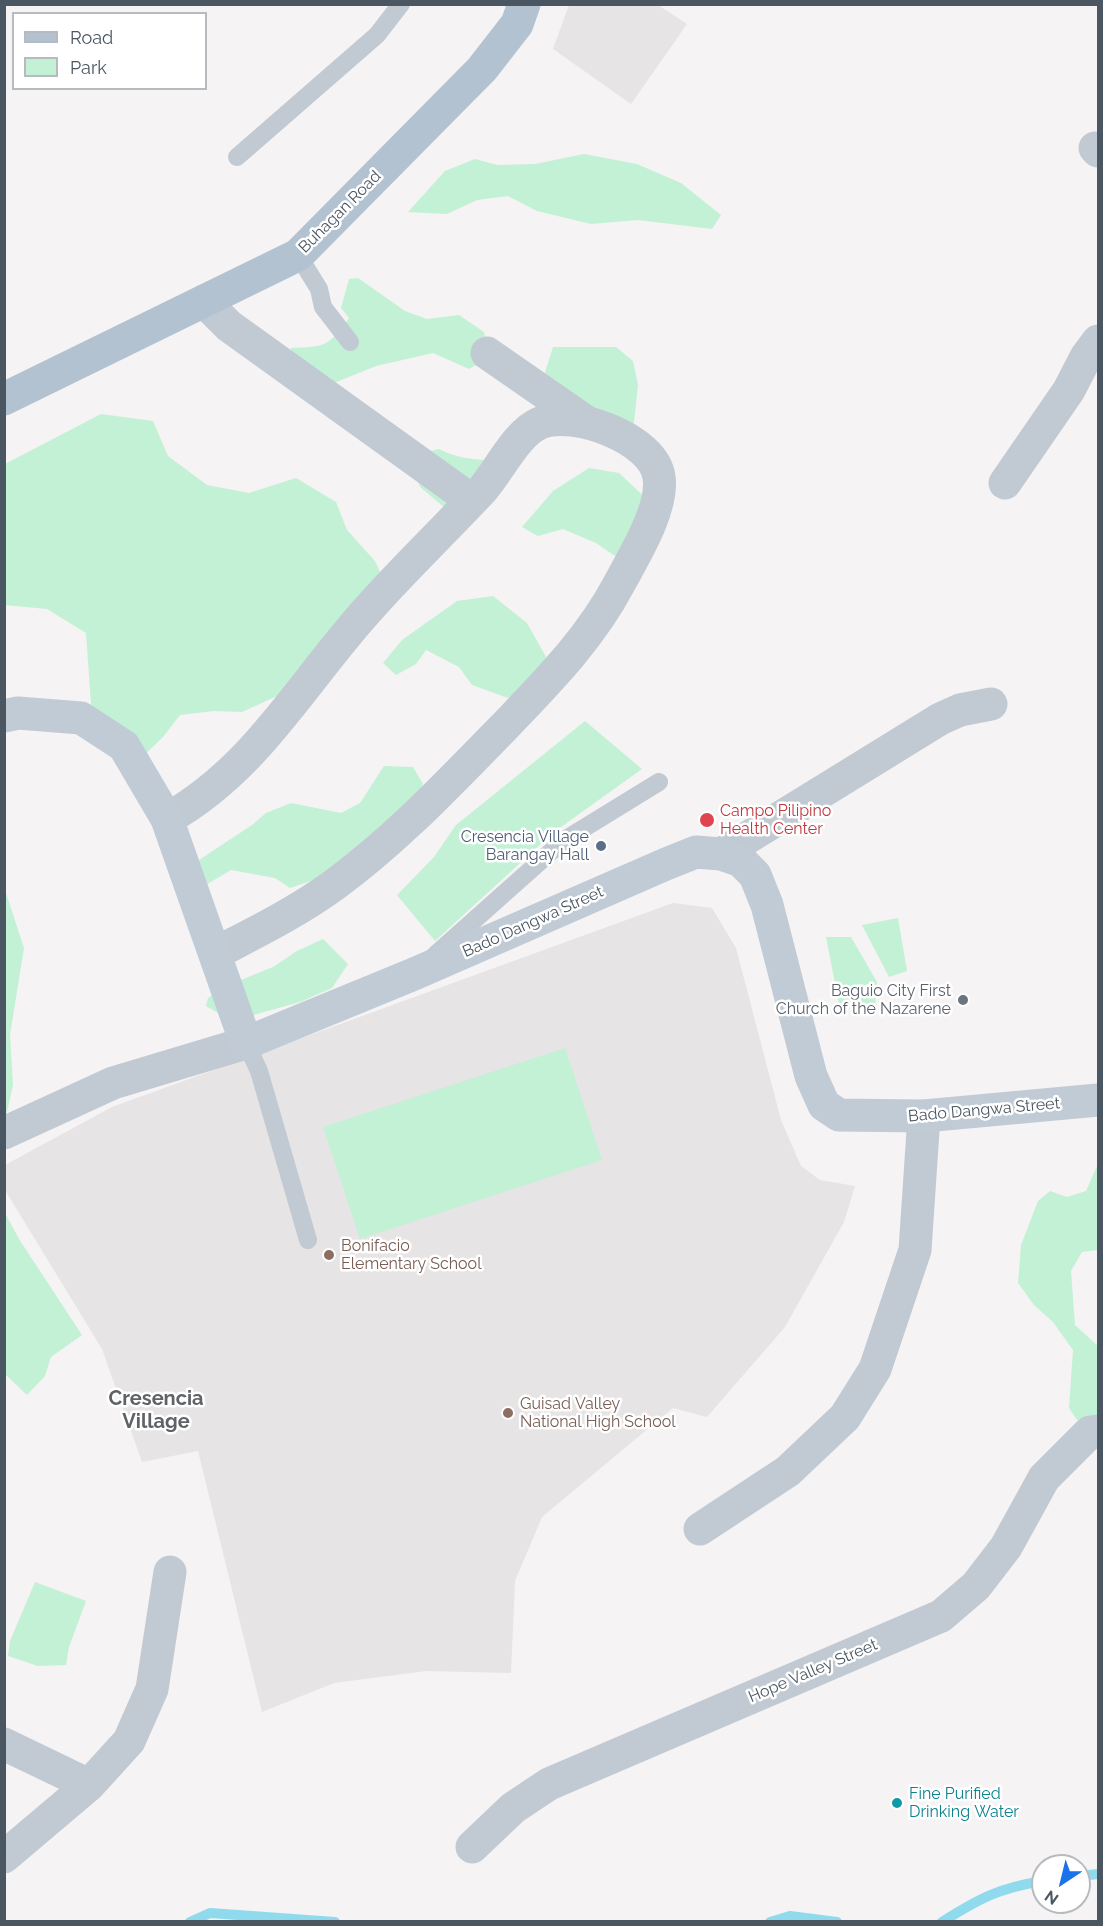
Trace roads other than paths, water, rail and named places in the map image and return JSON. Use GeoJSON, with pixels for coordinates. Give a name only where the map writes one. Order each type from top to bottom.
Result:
{"type":"FeatureCollection","features":[{"type":"Feature","properties":{"kind":"main road","name":"Buhagan Road"},"geometry":{"type":"LineString","coordinates":[[4,399],[298,255],[482,69],[517,24],[524,4]]}},
{"type":"Feature","properties":{"kind":"street"},"geometry":{"type":"LineString","coordinates":[[204,302],[229,326],[471,500]]}},
{"type":"Feature","properties":{"kind":"street"},"geometry":{"type":"LineString","coordinates":[[1005,483],[1069,390],[1086,357],[1098,341]]}},
{"type":"Feature","properties":{"kind":"street"},"geometry":{"type":"LineString","coordinates":[[487,353],[589,424]]}},
{"type":"Feature","properties":{"kind":"street"},"geometry":{"type":"LineString","coordinates":[[167,819],[211,792],[244,762],[343,638],[499,469],[511,450],[540,423],[572,421],[610,429],[648,452],[658,468],[661,490],[654,514],[620,584],[590,633],[443,790],[385,846],[333,886],[289,914],[216,953]]}},
{"type":"Feature","properties":{"kind":"street"},"geometry":{"type":"LineString","coordinates":[[721,854],[940,719],[960,710],[991,704]]}},
{"type":"Feature","properties":{"kind":"street"},"geometry":{"type":"LineString","coordinates":[[4,716],[18,713],[81,718],[124,746],[167,819],[246,1043],[113,1083],[4,1133]]}},
{"type":"Feature","properties":{"kind":"street","name":"Bado Dangwa Street"},"geometry":{"type":"LineString","coordinates":[[246,1043],[414,974],[696,852],[721,854],[741,861],[755,875],[767,905],[811,1076],[824,1105],[839,1115],[924,1116],[1098,1100]]}},
{"type":"Feature","properties":{"kind":"street"},"geometry":{"type":"LineString","coordinates":[[700,1529],[788,1471],[845,1418],[874,1369],[915,1250],[924,1116]]}},
{"type":"Feature","properties":{"kind":"street","name":"Hope Valley Street"},"geometry":{"type":"LineString","coordinates":[[472,1847],[513,1808],[549,1784],[941,1616],[976,1586],[1006,1547],[1044,1478],[1090,1432],[1098,1431]]}},
{"type":"Feature","properties":{"kind":"street"},"geometry":{"type":"LineString","coordinates":[[4,1857],[89,1785],[129,1742],[152,1689],[170,1572]]}},
{"type":"Feature","properties":{"kind":"street"},"geometry":{"type":"LineString","coordinates":[[4,1744],[89,1785]]}},
{"type":"Feature","properties":{"kind":"lane"},"geometry":{"type":"LineString","coordinates":[[237,157],[376,35],[401,4]]}},
{"type":"Feature","properties":{"kind":"lane"},"geometry":{"type":"LineString","coordinates":[[298,255],[320,289],[322,307],[350,342]]}},
{"type":"Feature","properties":{"kind":"lane"},"geometry":{"type":"LineString","coordinates":[[414,974],[563,841],[659,782]]}},
{"type":"Feature","properties":{"kind":"lane"},"geometry":{"type":"LineString","coordinates":[[246,1043],[259,1071],[309,1240]]}},
{"type":"Feature","properties":{"kind":"waterway"},"geometry":{"type":"LineString","coordinates":[[1091,1875],[1098,1874]]}},
{"type":"Feature","properties":{"kind":"waterway"},"geometry":{"type":"LineString","coordinates":[[942,1922],[990,1895],[1031,1883]]}},
{"type":"Feature","properties":{"kind":"waterway"},"geometry":{"type":"LineString","coordinates":[[190,1922],[210,1913],[335,1922]]}},
{"type":"Feature","properties":{"kind":"waterway"},"geometry":{"type":"LineString","coordinates":[[770,1922],[790,1916],[837,1922]]}},
{"type":"Feature","properties":{"kind":"place","name":"Campo Pilipino Health Center"},"geometry":{"type":"Point","coordinates":[707,820]}},
{"type":"Feature","properties":{"kind":"place","name":"Cresencia Village Barangay Hall"},"geometry":{"type":"Point","coordinates":[601,846]}},
{"type":"Feature","properties":{"kind":"place","name":"Baguio City First Church of the Nazarene"},"geometry":{"type":"Point","coordinates":[963,1000]}},
{"type":"Feature","properties":{"kind":"place","name":"Bonifacio Elementary School"},"geometry":{"type":"Point","coordinates":[329,1255]}},
{"type":"Feature","properties":{"kind":"place","name":"Guisad Valley National High School"},"geometry":{"type":"Point","coordinates":[508,1413]}},
{"type":"Feature","properties":{"kind":"place","name":"Fine Purified Drinking Water"},"geometry":{"type":"Point","coordinates":[897,1803]}},
{"type":"Feature","properties":{"kind":"district","name":"Cresencia Village"},"geometry":{"type":"Point","coordinates":[156,1410]}}]}
